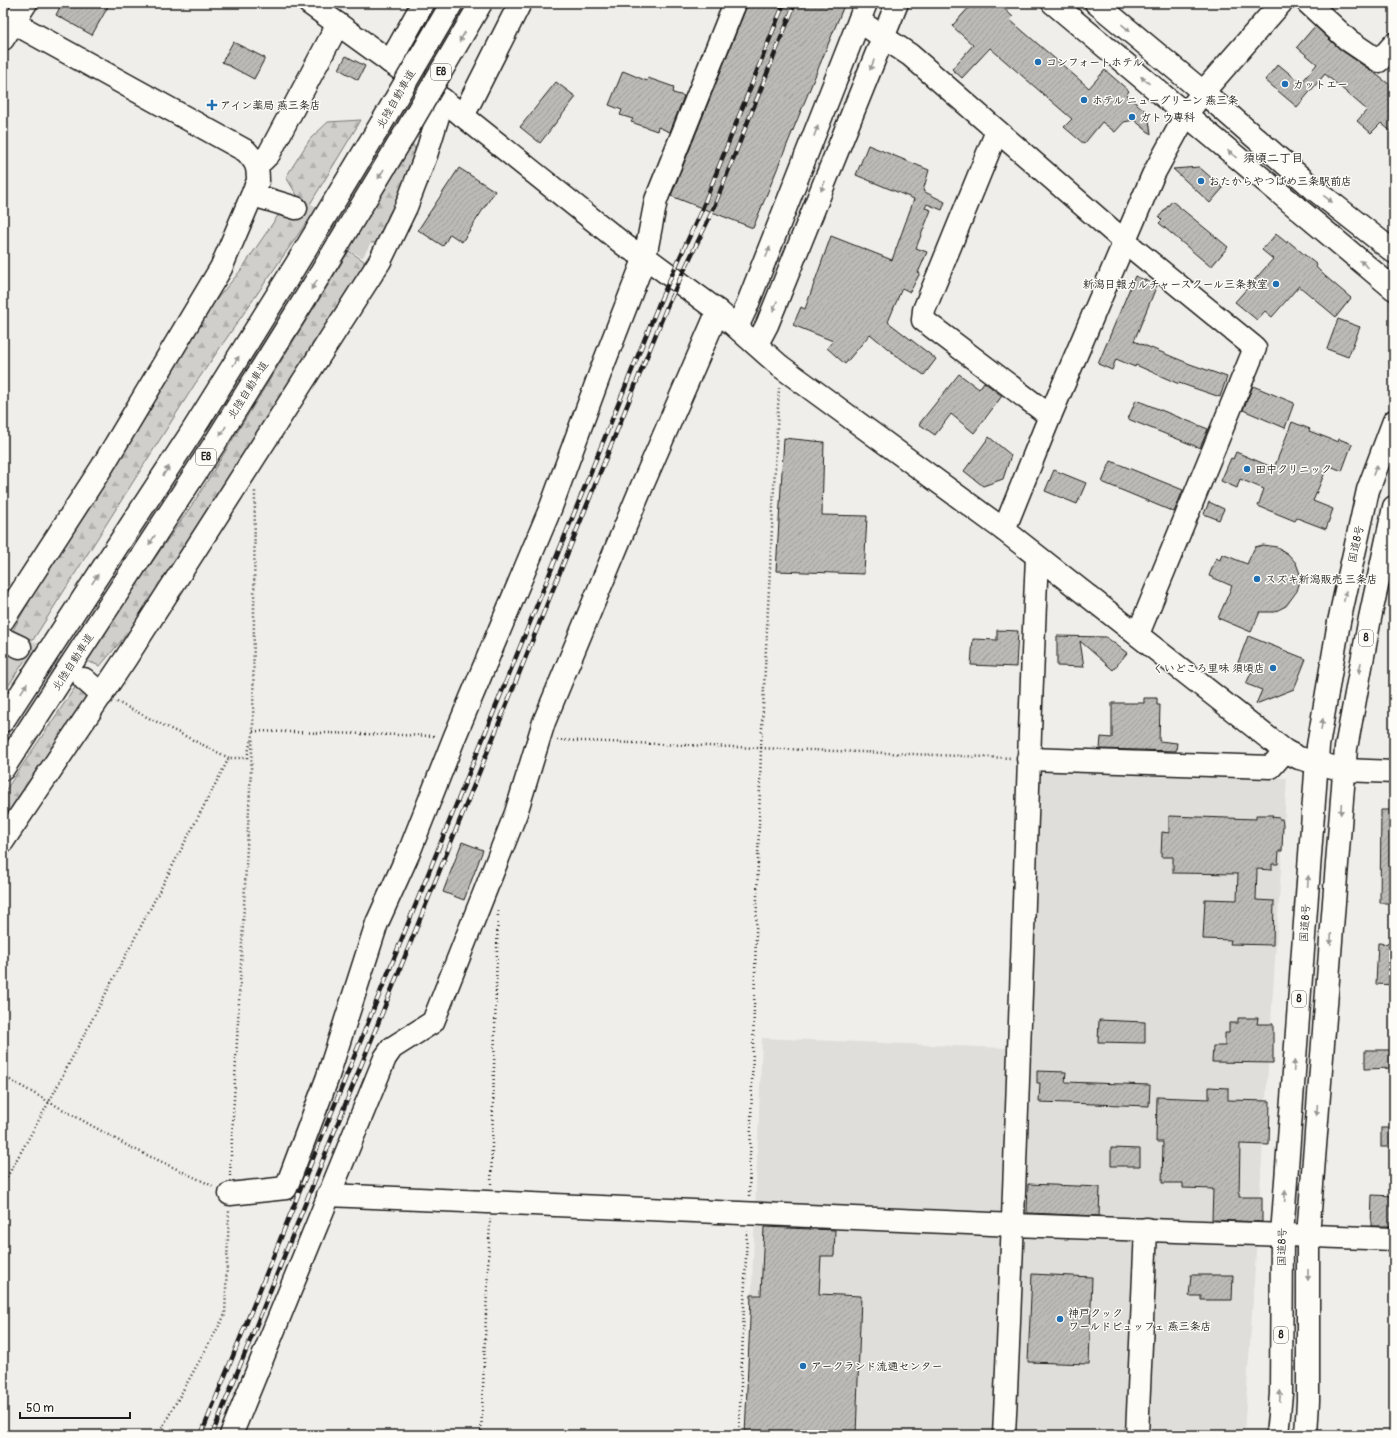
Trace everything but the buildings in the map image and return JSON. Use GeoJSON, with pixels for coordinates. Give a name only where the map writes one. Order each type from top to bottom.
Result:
{"type":"FeatureCollection","features":[{"type":"Feature","properties":{"kind":"main road"},"geometry":{"type":"LineString","coordinates":[[3,620],[102,467],[221,268],[258,181],[255,160],[246,151],[8,31],[26,3]]}},
{"type":"Feature","properties":{"kind":"main road"},"geometry":{"type":"LineString","coordinates":[[309,3],[443,100],[627,247],[645,257],[718,311],[780,366],[1004,530],[1138,634],[1284,751],[1299,758],[1344,770],[1394,772]]}},
{"type":"Feature","properties":{"kind":"main road"},"geometry":{"type":"LineString","coordinates":[[390,62],[423,3]]}},
{"type":"Feature","properties":{"kind":"main road","name":"北陸自動車道"},"geometry":{"type":"LineString","coordinates":[[3,721],[193,430],[297,263],[452,3]]}},
{"type":"Feature","properties":{"kind":"main road","name":"北陸自動車道"},"geometry":{"type":"LineString","coordinates":[[3,769],[215,443],[321,273],[481,3]]}},
{"type":"Feature","properties":{"kind":"main road"},"geometry":{"type":"LineString","coordinates":[[463,116],[520,3]]}},
{"type":"Feature","properties":{"kind":"main road"},"geometry":{"type":"LineString","coordinates":[[230,1194],[286,1188],[327,1079],[376,923],[410,850],[455,736],[551,507],[645,257],[656,200],[735,3]]}},
{"type":"Feature","properties":{"kind":"main road"},"geometry":{"type":"LineString","coordinates":[[757,344],[767,325],[897,3]]}},
{"type":"Feature","properties":{"kind":"main road"},"geometry":{"type":"LineString","coordinates":[[1053,3],[1394,289]]}},
{"type":"Feature","properties":{"kind":"main road"},"geometry":{"type":"LineString","coordinates":[[1096,3],[1203,92],[1314,189],[1394,252]]}},
{"type":"Feature","properties":{"kind":"main road"},"geometry":{"type":"LineString","coordinates":[[1004,530],[1050,416],[1153,175],[1186,115],[1203,92],[1281,3]]}},
{"type":"Feature","properties":{"kind":"main road"},"geometry":{"type":"LineString","coordinates":[[1308,3],[1348,40],[1379,61],[1394,44]]}},
{"type":"Feature","properties":{"kind":"main road"},"geometry":{"type":"LineString","coordinates":[[737,327],[746,308],[863,12],[883,37],[910,55],[1124,241],[1255,348],[1138,634]]}},
{"type":"Feature","properties":{"kind":"main road"},"geometry":{"type":"LineString","coordinates":[[256,164],[263,160],[268,154],[338,24]]}},
{"type":"Feature","properties":{"kind":"main road"},"geometry":{"type":"LineString","coordinates":[[3,841],[102,695],[374,254],[406,207],[426,155],[443,100]]}},
{"type":"Feature","properties":{"kind":"main road"},"geometry":{"type":"LineString","coordinates":[[997,131],[924,310],[922,320],[1050,416]]}},
{"type":"Feature","properties":{"kind":"main road"},"geometry":{"type":"LineString","coordinates":[[253,195],[296,208]]}},
{"type":"Feature","properties":{"kind":"main road"},"geometry":{"type":"LineString","coordinates":[[231,1435],[385,1058],[392,1048],[433,1022],[516,813],[538,740],[642,486],[718,311]]}},
{"type":"Feature","properties":{"kind":"main road","name":"国道8号"},"geometry":{"type":"LineString","coordinates":[[1277,1435],[1281,1394],[1282,1235],[1316,763],[1339,622],[1368,490],[1394,421]]}},
{"type":"Feature","properties":{"kind":"main road","name":"8"},"geometry":{"type":"LineString","coordinates":[[1306,1435],[1308,1401],[1308,1236],[1346,748],[1370,618],[1394,507]]}},
{"type":"Feature","properties":{"kind":"main road"},"geometry":{"type":"LineString","coordinates":[[1004,1435],[1014,1225],[1028,759],[1037,557]]}},
{"type":"Feature","properties":{"kind":"main road"},"geometry":{"type":"LineString","coordinates":[[84,679],[102,695]]}},
{"type":"Feature","properties":{"kind":"main road"},"geometry":{"type":"LineString","coordinates":[[1028,759],[1271,767],[1284,751]]}},
{"type":"Feature","properties":{"kind":"main road"},"geometry":{"type":"LineString","coordinates":[[328,1195],[1394,1240]]}},
{"type":"Feature","properties":{"kind":"main road"},"geometry":{"type":"LineString","coordinates":[[1136,1435],[1146,1229]]}},
{"type":"Feature","properties":{"kind":"path"},"geometry":{"type":"LineString","coordinates":[[739,1435],[748,1212],[761,748],[780,366]]}},
{"type":"Feature","properties":{"kind":"path"},"geometry":{"type":"LineString","coordinates":[[158,1435],[225,1315],[253,731],[255,485]]}},
{"type":"Feature","properties":{"kind":"path"},"geometry":{"type":"LineString","coordinates":[[102,695],[229,758],[247,758],[253,731]]}},
{"type":"Feature","properties":{"kind":"path"},"geometry":{"type":"LineString","coordinates":[[253,731],[455,736]]}},
{"type":"Feature","properties":{"kind":"path"},"geometry":{"type":"LineString","coordinates":[[538,740],[1028,759]]}},
{"type":"Feature","properties":{"kind":"path"},"geometry":{"type":"LineString","coordinates":[[3,1184],[49,1102],[229,758]]}},
{"type":"Feature","properties":{"kind":"path"},"geometry":{"type":"LineString","coordinates":[[481,1435],[490,1202],[498,910]]}},
{"type":"Feature","properties":{"kind":"path"},"geometry":{"type":"LineString","coordinates":[[3,1076],[130,1147],[230,1194]]}},
{"type":"Feature","properties":{"kind":"shaded area"},"geometry":{"type":"Polygon","coordinates":[[[1040,768],[1287,778],[1244,1435],[746,1435],[762,1038],[1030,1049],[1040,768]]]}},
{"type":"Feature","properties":{"kind":"green space"},"geometry":{"type":"Polygon","coordinates":[[[361,120],[310,204],[298,197],[286,177],[310,139],[328,122],[361,120]]]}},
{"type":"Feature","properties":{"kind":"green space"},"geometry":{"type":"Polygon","coordinates":[[[412,143],[420,159],[384,242],[371,243],[355,230],[412,143]]]}},
{"type":"Feature","properties":{"kind":"green space"},"geometry":{"type":"Polygon","coordinates":[[[279,214],[306,223],[195,384],[33,640],[13,630],[58,550],[191,330],[241,270],[279,214]]]}},
{"type":"Feature","properties":{"kind":"green space"},"geometry":{"type":"Polygon","coordinates":[[[349,251],[364,261],[364,272],[157,598],[100,666],[84,660],[196,499],[349,251]]]}},
{"type":"Feature","properties":{"kind":"green space"},"geometry":{"type":"Polygon","coordinates":[[[21,652],[27,657],[3,694],[3,654],[21,652]]]}},
{"type":"Feature","properties":{"kind":"green space"},"geometry":{"type":"Polygon","coordinates":[[[76,686],[91,694],[3,837],[3,794],[76,686]]]}},
{"type":"Feature","properties":{"kind":"tunnel"},"geometry":{"type":"LineString","coordinates":[[296,208],[368,248]]}},
{"type":"Feature","properties":{"kind":"tunnel"},"geometry":{"type":"LineString","coordinates":[[20,647],[83,678]]}},
{"type":"Feature","properties":{"kind":"railway"},"geometry":{"type":"LineString","coordinates":[[201,1435],[660,301],[702,209],[784,3]]}},
{"type":"Feature","properties":{"kind":"railway"},"geometry":{"type":"LineString","coordinates":[[212,1435],[668,304],[712,212],[795,3]]}},
{"type":"Feature","properties":{"kind":"place","name":"コンフォートホテル"},"geometry":{"type":"Point","coordinates":[1038,62]}},
{"type":"Feature","properties":{"kind":"place","name":"カットエー"},"geometry":{"type":"Point","coordinates":[1285,84]}},
{"type":"Feature","properties":{"kind":"place","name":"ホテル ニューグリーン 燕三条"},"geometry":{"type":"Point","coordinates":[1084,100]}},
{"type":"Feature","properties":{"kind":"place","name":"アイン薬局 燕三条店"},"geometry":{"type":"Point","coordinates":[212,105]}},
{"type":"Feature","properties":{"kind":"place","name":"ガトウ専科"},"geometry":{"type":"Point","coordinates":[1132,117]}},
{"type":"Feature","properties":{"kind":"place","name":"おたからやつばめ三条駅前店"},"geometry":{"type":"Point","coordinates":[1201,181]}},
{"type":"Feature","properties":{"kind":"place","name":"新潟日報カルチャースクール三条教室"},"geometry":{"type":"Point","coordinates":[1276,284]}},
{"type":"Feature","properties":{"kind":"place","name":"田中クリニック"},"geometry":{"type":"Point","coordinates":[1247,469]}},
{"type":"Feature","properties":{"kind":"place","name":"スズキ新潟販売 三条店"},"geometry":{"type":"Point","coordinates":[1257,579]}},
{"type":"Feature","properties":{"kind":"place","name":"くいどころ里味 須頃店"},"geometry":{"type":"Point","coordinates":[1273,668]}},
{"type":"Feature","properties":{"kind":"place","name":"神戸クック ワールドビュッフェ 燕三条店"},"geometry":{"type":"Point","coordinates":[1060,1319]}},
{"type":"Feature","properties":{"kind":"place","name":"アークランド流通センター"},"geometry":{"type":"Point","coordinates":[803,1366]}},
{"type":"Feature","properties":{"kind":"district","name":"須頃二丁目"},"geometry":{"type":"Point","coordinates":[1273,158]}}]}
